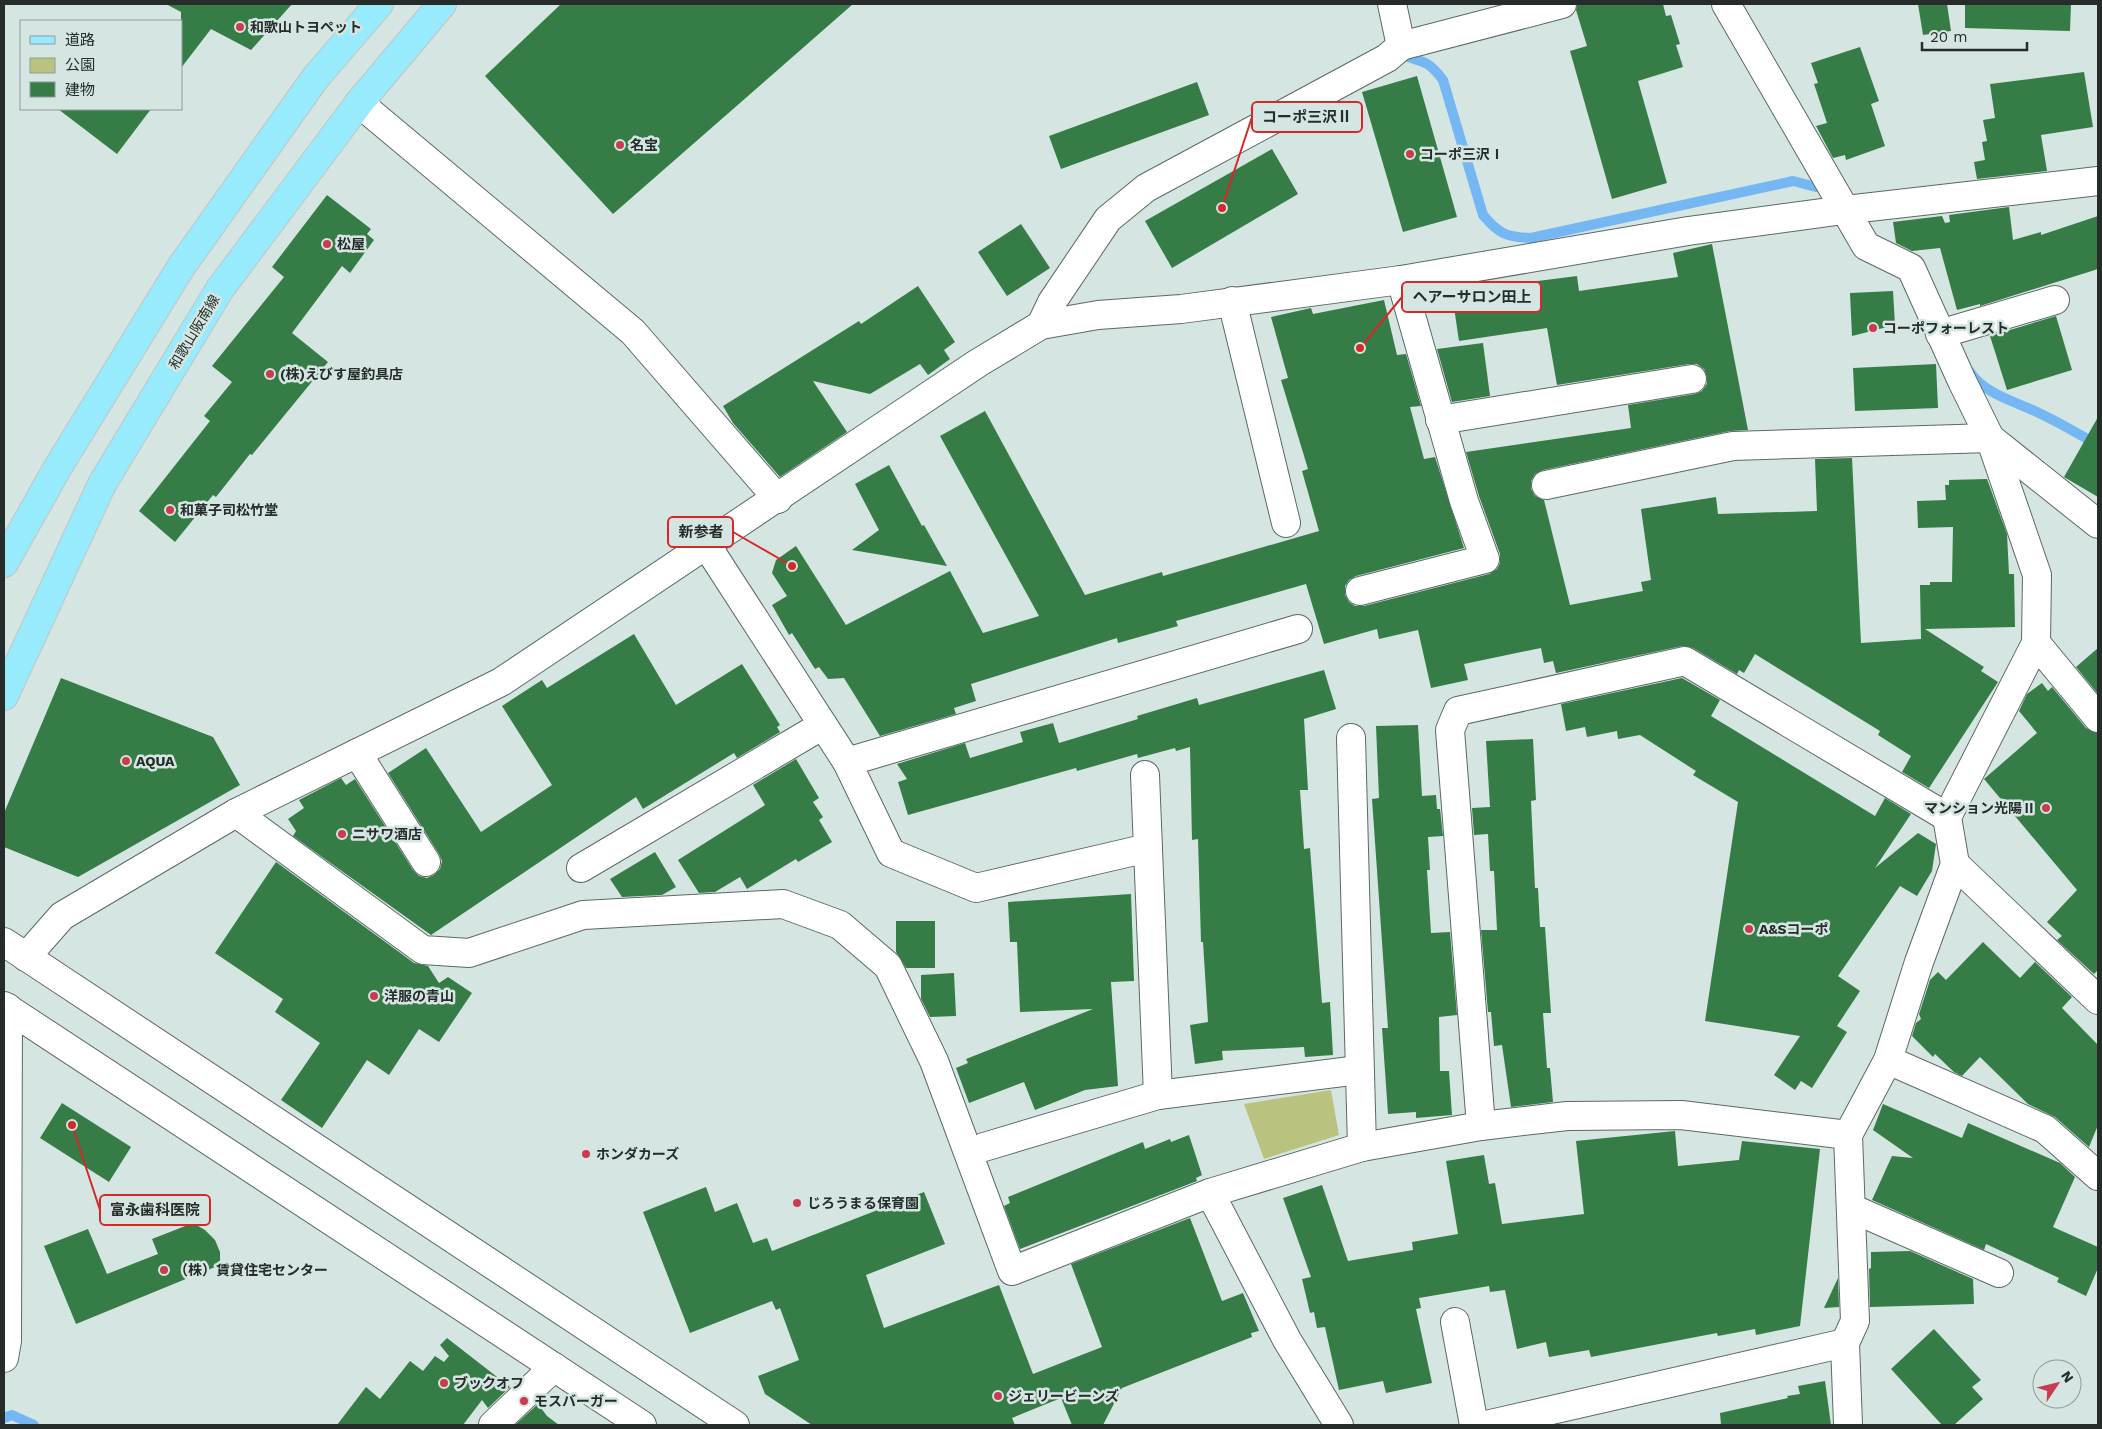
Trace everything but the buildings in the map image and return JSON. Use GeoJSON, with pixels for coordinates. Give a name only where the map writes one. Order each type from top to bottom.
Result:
{"type":"FeatureCollection","features":[{"type":"Feature","properties":{"kind":"main road"},"geometry":{"type":"LineString","coordinates":[[4,563],[58,466],[181,267],[316,77],[379,4]]}},
{"type":"Feature","properties":{"kind":"main road","name":"和歌山阪南線"},"geometry":{"type":"LineString","coordinates":[[4,696],[102,484],[220,289],[360,103],[442,4]]}},
{"type":"Feature","properties":{"kind":"street"},"geometry":{"type":"LineString","coordinates":[[1392,4],[1394,52]]}},
{"type":"Feature","properties":{"kind":"street"},"geometry":{"type":"LineString","coordinates":[[1041,325],[1052,302],[1108,219],[1146,188],[1394,52],[1562,4]]}},
{"type":"Feature","properties":{"kind":"street"},"geometry":{"type":"LineString","coordinates":[[1726,4],[1866,246],[1911,268],[1940,334],[1990,438],[2037,575],[2036,643],[1947,817],[1955,864],[1919,962],[1888,1060],[1848,1136],[1855,1321],[1845,1344],[1848,1425]]}},
{"type":"Feature","properties":{"kind":"street"},"geometry":{"type":"LineString","coordinates":[[360,103],[633,332],[778,499]]}},
{"type":"Feature","properties":{"kind":"street"},"geometry":{"type":"LineString","coordinates":[[735,1425],[15,949],[62,916],[236,813],[501,682],[778,499],[978,363],[1041,325],[1098,315],[1181,309],[1401,280],[1688,231],[1844,210],[2098,181]]}},
{"type":"Feature","properties":{"kind":"street"},"geometry":{"type":"LineString","coordinates":[[1360,591],[1485,559],[1464,501],[1401,280]]}},
{"type":"Feature","properties":{"kind":"street"},"geometry":{"type":"LineString","coordinates":[[1940,334],[2055,300]]}},
{"type":"Feature","properties":{"kind":"street"},"geometry":{"type":"LineString","coordinates":[[1232,301],[1286,523]]}},
{"type":"Feature","properties":{"kind":"street"},"geometry":{"type":"LineString","coordinates":[[1440,420],[1692,379]]}},
{"type":"Feature","properties":{"kind":"street"},"geometry":{"type":"LineString","coordinates":[[1546,485],[1733,446],[1990,438],[2098,524]]}},
{"type":"Feature","properties":{"kind":"street"},"geometry":{"type":"LineString","coordinates":[[707,546],[847,762],[891,853],[976,888],[1148,848]]}},
{"type":"Feature","properties":{"kind":"street"},"geometry":{"type":"LineString","coordinates":[[847,762],[1298,629]]}},
{"type":"Feature","properties":{"kind":"street"},"geometry":{"type":"LineString","coordinates":[[2036,643],[2098,718]]}},
{"type":"Feature","properties":{"kind":"street"},"geometry":{"type":"LineString","coordinates":[[1481,1126],[1450,730],[1458,711],[1685,661],[1947,817]]}},
{"type":"Feature","properties":{"kind":"street"},"geometry":{"type":"LineString","coordinates":[[581,868],[823,725]]}},
{"type":"Feature","properties":{"kind":"street"},"geometry":{"type":"LineString","coordinates":[[1351,738],[1362,1147]]}},
{"type":"Feature","properties":{"kind":"street"},"geometry":{"type":"LineString","coordinates":[[356,753],[426,862]]}},
{"type":"Feature","properties":{"kind":"street"},"geometry":{"type":"LineString","coordinates":[[1145,775],[1158,1095]]}},
{"type":"Feature","properties":{"kind":"street"},"geometry":{"type":"LineString","coordinates":[[236,813],[423,950],[469,953],[583,915],[783,904],[840,925],[888,966],[934,1061],[1012,1271],[1210,1192],[1362,1147],[1481,1126],[1567,1116],[1681,1115],[1848,1136]]}},
{"type":"Feature","properties":{"kind":"street"},"geometry":{"type":"LineString","coordinates":[[1955,864],[2096,994]]}},
{"type":"Feature","properties":{"kind":"street"},"geometry":{"type":"LineString","coordinates":[[4,1358],[7,1341],[6,1007]]}},
{"type":"Feature","properties":{"kind":"street"},"geometry":{"type":"LineString","coordinates":[[6,1007],[642,1425]]}},
{"type":"Feature","properties":{"kind":"street"},"geometry":{"type":"LineString","coordinates":[[1888,1060],[2045,1128],[2098,1176]]}},
{"type":"Feature","properties":{"kind":"street"},"geometry":{"type":"LineString","coordinates":[[984,1147],[1158,1095],[1359,1070]]}},
{"type":"Feature","properties":{"kind":"street"},"geometry":{"type":"LineString","coordinates":[[1210,1192],[1287,1340],[1339,1425]]}},
{"type":"Feature","properties":{"kind":"street"},"geometry":{"type":"LineString","coordinates":[[1851,1208],[1999,1273]]}},
{"type":"Feature","properties":{"kind":"street"},"geometry":{"type":"LineString","coordinates":[[1455,1322],[1474,1425]]}},
{"type":"Feature","properties":{"kind":"street"},"geometry":{"type":"LineString","coordinates":[[1486,1425],[1845,1344]]}},
{"type":"Feature","properties":{"kind":"street"},"geometry":{"type":"LineString","coordinates":[[493,1425],[554,1367]]}},
{"type":"Feature","properties":{"kind":"green space"},"geometry":{"type":"Polygon","coordinates":[[[1331,1090],[1339,1135],[1264,1159],[1244,1104],[1331,1090]]]}},
{"type":"Feature","properties":{"kind":"waterway"},"geometry":{"type":"LineString","coordinates":[[1397,52],[1431,66],[1443,80],[1483,215],[1499,230],[1515,237],[1531,238],[1793,181],[1816,187]]}},
{"type":"Feature","properties":{"kind":"waterway"},"geometry":{"type":"LineString","coordinates":[[1970,372],[1994,393],[2034,410],[2098,445]]}},
{"type":"Feature","properties":{"kind":"waterway"},"geometry":{"type":"LineString","coordinates":[[4,1418],[12,1415],[34,1425]]}},
{"type":"Feature","properties":{"kind":"place","name":"和歌山トヨペット"},"geometry":{"type":"Point","coordinates":[240,27]}},
{"type":"Feature","properties":{"kind":"place","name":"名宝"},"geometry":{"type":"Point","coordinates":[620,145]}},
{"type":"Feature","properties":{"kind":"place","name":"コーポ三沢Ⅰ"},"geometry":{"type":"Point","coordinates":[1410,154]}},
{"type":"Feature","properties":{"kind":"place","name":"コーポ三沢Ⅱ"},"geometry":{"type":"Point","coordinates":[1222,208]}},
{"type":"Feature","properties":{"kind":"place","name":"松屋"},"geometry":{"type":"Point","coordinates":[327,244]}},
{"type":"Feature","properties":{"kind":"place","name":"コーポフォーレスト"},"geometry":{"type":"Point","coordinates":[1873,328]}},
{"type":"Feature","properties":{"kind":"place","name":"ヘアーサロン田上"},"geometry":{"type":"Point","coordinates":[1360,348]}},
{"type":"Feature","properties":{"kind":"place","name":"(株)えびす屋釣具店"},"geometry":{"type":"Point","coordinates":[270,374]}},
{"type":"Feature","properties":{"kind":"place","name":"和菓子司松竹堂"},"geometry":{"type":"Point","coordinates":[170,510]}},
{"type":"Feature","properties":{"kind":"place","name":"新参者"},"geometry":{"type":"Point","coordinates":[792,566]}},
{"type":"Feature","properties":{"kind":"place","name":"AQUA"},"geometry":{"type":"Point","coordinates":[126,761]}},
{"type":"Feature","properties":{"kind":"place","name":"マンション光陽Ⅱ"},"geometry":{"type":"Point","coordinates":[2046,808]}},
{"type":"Feature","properties":{"kind":"place","name":"ニサワ酒店"},"geometry":{"type":"Point","coordinates":[342,834]}},
{"type":"Feature","properties":{"kind":"place","name":"A&Sコーポ"},"geometry":{"type":"Point","coordinates":[1749,929]}},
{"type":"Feature","properties":{"kind":"place","name":"洋服の青山"},"geometry":{"type":"Point","coordinates":[374,996]}},
{"type":"Feature","properties":{"kind":"place","name":"富永歯科医院"},"geometry":{"type":"Point","coordinates":[72,1125]}},
{"type":"Feature","properties":{"kind":"place","name":"ホンダカーズ"},"geometry":{"type":"Point","coordinates":[586,1154]}},
{"type":"Feature","properties":{"kind":"place","name":"じろうまる保育園"},"geometry":{"type":"Point","coordinates":[797,1203]}},
{"type":"Feature","properties":{"kind":"place","name":"（株）賃貸住宅センター"},"geometry":{"type":"Point","coordinates":[164,1270]}},
{"type":"Feature","properties":{"kind":"place","name":"ブックオフ"},"geometry":{"type":"Point","coordinates":[444,1383]}},
{"type":"Feature","properties":{"kind":"place","name":"ジェリービーンズ"},"geometry":{"type":"Point","coordinates":[998,1396]}},
{"type":"Feature","properties":{"kind":"place","name":"モスバーガー"},"geometry":{"type":"Point","coordinates":[524,1401]}}]}
